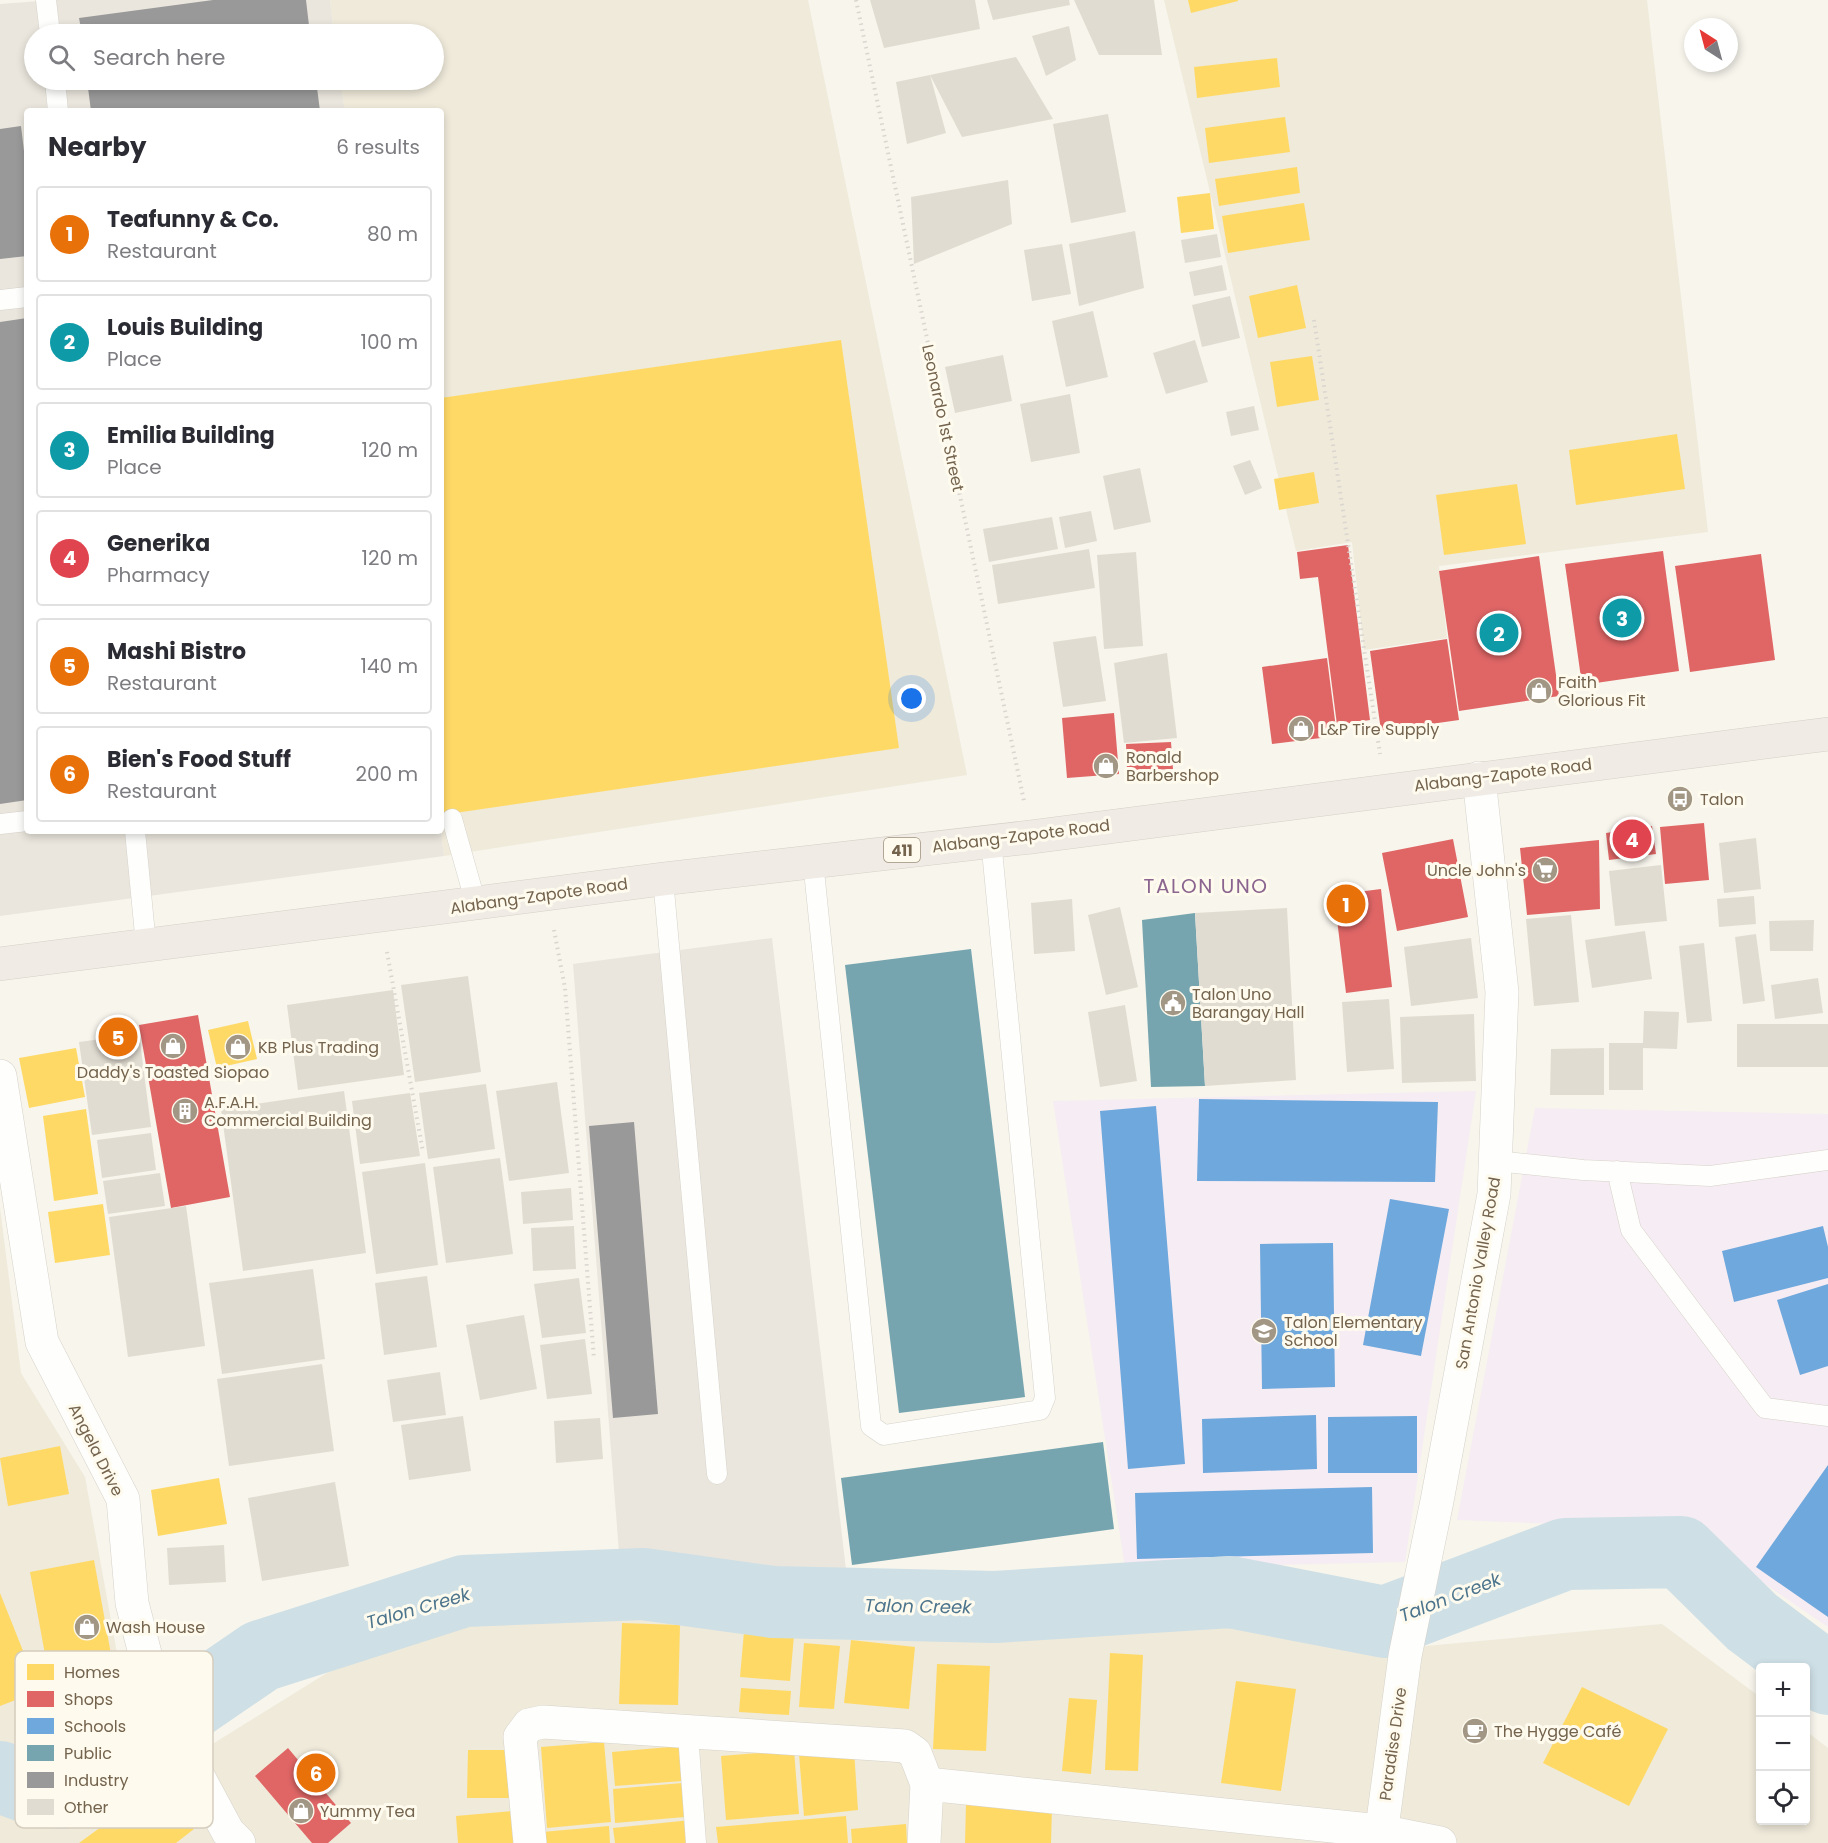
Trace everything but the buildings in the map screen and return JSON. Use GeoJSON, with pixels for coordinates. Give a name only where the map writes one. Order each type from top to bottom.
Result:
{"type":"FeatureCollection","features":[{"type":"Feature","properties":{"kind":"highway","name":"Alabang-Zapote Road"},"geometry":{"type":"LineString","coordinates":[[0,964],[381,917],[663,879],[1031,837],[1828,734]]}},
{"type":"Feature","properties":{"kind":"street","name":"San Antonio Valley Road"},"geometry":{"type":"LineString","coordinates":[[1405,1656],[1437,1501],[1494,1194],[1502,992],[1479,778]]}},
{"type":"Feature","properties":{"kind":"street","name":"Angela Drive"},"geometry":{"type":"LineString","coordinates":[[0,1076],[42,1342],[123,1500],[132,1603],[144,1651]]}},
{"type":"Feature","properties":{"kind":"street","name":"Paradise Drive"},"geometry":{"type":"LineString","coordinates":[[1380,1837],[1405,1656]]}},
{"type":"Feature","properties":{"kind":"street"},"geometry":{"type":"LineString","coordinates":[[530,1843],[520,1737],[529,1725],[543,1722],[688,1734],[905,1746],[915,1753],[927,1784],[924,1843]]}},
{"type":"Feature","properties":{"kind":"street"},"geometry":{"type":"LineString","coordinates":[[927,1784],[1440,1843]]}},
{"type":"Feature","properties":{"kind":"street","name":"Angela Drive"},"geometry":{"type":"LineString","coordinates":[[213,1811],[227,1839]]}},
{"type":"Feature","properties":{"kind":"lane"},"geometry":{"type":"LineString","coordinates":[[46,0],[49,24]]}},
{"type":"Feature","properties":{"kind":"lane"},"geometry":{"type":"LineString","coordinates":[[56,90],[58,108]]}},
{"type":"Feature","properties":{"kind":"lane"},"geometry":{"type":"LineString","coordinates":[[0,300],[24,297]]}},
{"type":"Feature","properties":{"kind":"lane"},"geometry":{"type":"LineString","coordinates":[[452,819],[476,904]]}},
{"type":"Feature","properties":{"kind":"lane"},"geometry":{"type":"LineString","coordinates":[[0,824],[24,821]]}},
{"type":"Feature","properties":{"kind":"lane"},"geometry":{"type":"LineString","coordinates":[[135,834],[146,945]]}},
{"type":"Feature","properties":{"kind":"lane"},"geometry":{"type":"LineString","coordinates":[[813,861],[871,1426],[884,1435],[1040,1410],[1045,1398],[991,840]]}},
{"type":"Feature","properties":{"kind":"lane"},"geometry":{"type":"LineString","coordinates":[[663,879],[717,1474]]}},
{"type":"Feature","properties":{"kind":"lane"},"geometry":{"type":"LineString","coordinates":[[1496,1161],[1617,1172],[1710,1176],[1828,1160]]}},
{"type":"Feature","properties":{"kind":"lane"},"geometry":{"type":"LineString","coordinates":[[1617,1172],[1631,1230],[1765,1408],[1828,1416]]}},
{"type":"Feature","properties":{"kind":"lane"},"geometry":{"type":"LineString","coordinates":[[688,1734],[696,1843]]}},
{"type":"Feature","properties":{"kind":"path","name":"Leonardo 1st Street"},"geometry":{"type":"LineString","coordinates":[[856,0],[1031,837]]}},
{"type":"Feature","properties":{"kind":"path"},"geometry":{"type":"LineString","coordinates":[[1314,320],[1385,790]]}},
{"type":"Feature","properties":{"kind":"path"},"geometry":{"type":"LineString","coordinates":[[548,895],[565,988],[594,1359]]}},
{"type":"Feature","properties":{"kind":"path"},"geometry":{"type":"LineString","coordinates":[[381,917],[423,1152]]}},
{"type":"Feature","properties":{"kind":"shaded area"},"geometry":{"type":"Polygon","coordinates":[[[54,0],[330,0],[333,24],[24,24],[24,90],[342,90],[345,108],[24,108],[24,834],[441,834],[444,856],[0,916],[0,4],[54,0]]]}},
{"type":"Feature","properties":{"kind":"shaded area"},"geometry":{"type":"Polygon","coordinates":[[[330,0],[808,0],[967,775],[444,856],[441,834],[444,834],[444,108],[345,108],[342,90],[444,90],[444,24],[333,24],[330,0]]]}},
{"type":"Feature","properties":{"kind":"shaded area"},"geometry":{"type":"Polygon","coordinates":[[[1164,0],[1647,0],[1708,532],[1439,566],[1447,638],[1364,650],[1352,542],[1296,551],[1164,0]]]}},
{"type":"Feature","properties":{"kind":"shaded area"},"geometry":{"type":"Polygon","coordinates":[[[772,938],[848,1587],[620,1565],[573,964],[772,938]]]}},
{"type":"Feature","properties":{"kind":"shaded area","name":"Talon Elementary School"},"geometry":{"type":"Polygon","coordinates":[[[1476,1091],[1405,1562],[1125,1568],[1053,1101],[1476,1091]]]}},
{"type":"Feature","properties":{"kind":"shaded area"},"geometry":{"type":"Polygon","coordinates":[[[1535,1108],[1828,1114],[1828,1627],[1684,1529],[1457,1520],[1535,1108]]]}},
{"type":"Feature","properties":{"kind":"shaded area"},"geometry":{"type":"Polygon","coordinates":[[[0,1208],[21,1373],[85,1477],[117,1651],[15,1651],[15,1779],[0,1772],[0,1208]]]}},
{"type":"Feature","properties":{"kind":"shaded area"},"geometry":{"type":"Polygon","coordinates":[[[1079,1604],[1383,1650],[1662,1624],[1756,1694],[1756,1825],[1810,1825],[1810,1734],[1828,1748],[1828,1843],[0,1843],[0,1811],[15,1808],[15,1828],[213,1828],[213,1744],[430,1609],[1079,1604]]]}},
{"type":"Feature","properties":{"kind":"waterway","name":"Talon Creek"},"geometry":{"type":"LineString","coordinates":[[213,1689],[261,1656],[464,1591],[643,1584],[773,1602],[995,1607],[1230,1592],[1385,1622],[1565,1554],[1681,1552],[1752,1622],[1828,1679]]}},
{"type":"Feature","properties":{"kind":"waterway","name":"Talon Creek"},"geometry":{"type":"LineString","coordinates":[[0,1777],[15,1782]]}},
{"type":"Feature","properties":{"kind":"place","name":"Emilia Building"},"geometry":{"type":"Point","coordinates":[1622,618]}},
{"type":"Feature","properties":{"kind":"place","name":"Louis Building"},"geometry":{"type":"Point","coordinates":[1499,633]}},
{"type":"Feature","properties":{"kind":"place","name":"Faith Glorious Fit"},"geometry":{"type":"Point","coordinates":[1539,691]}},
{"type":"Feature","properties":{"kind":"place","name":"L&P Tire Supply"},"geometry":{"type":"Point","coordinates":[1301,729]}},
{"type":"Feature","properties":{"kind":"place","name":"Ronald Barbershop"},"geometry":{"type":"Point","coordinates":[1106,766]}},
{"type":"Feature","properties":{"kind":"place","name":"Talon"},"geometry":{"type":"Point","coordinates":[1680,799]}},
{"type":"Feature","properties":{"kind":"place","name":"Generika"},"geometry":{"type":"Point","coordinates":[1632,839]}},
{"type":"Feature","properties":{"kind":"place","name":"Uncle John's"},"geometry":{"type":"Point","coordinates":[1545,870]}},
{"type":"Feature","properties":{"kind":"place","name":"Teafunny & Co."},"geometry":{"type":"Point","coordinates":[1346,904]}},
{"type":"Feature","properties":{"kind":"place","name":"Talon Uno Barangay Hall"},"geometry":{"type":"Point","coordinates":[1173,1003]}},
{"type":"Feature","properties":{"kind":"place","name":"Mashi Bistro"},"geometry":{"type":"Point","coordinates":[118,1037]}},
{"type":"Feature","properties":{"kind":"place","name":"Daddy's Toasted Siopao"},"geometry":{"type":"Point","coordinates":[173,1046]}},
{"type":"Feature","properties":{"kind":"place","name":"KB Plus Trading"},"geometry":{"type":"Point","coordinates":[238,1047]}},
{"type":"Feature","properties":{"kind":"place","name":"A.F.A.H. Commercial Building"},"geometry":{"type":"Point","coordinates":[185,1111]}},
{"type":"Feature","properties":{"kind":"place","name":"Talon Elementary School"},"geometry":{"type":"Point","coordinates":[1264,1331]}},
{"type":"Feature","properties":{"kind":"place","name":"Wash House"},"geometry":{"type":"Point","coordinates":[87,1627]}},
{"type":"Feature","properties":{"kind":"place","name":"The Hygge Café"},"geometry":{"type":"Point","coordinates":[1475,1731]}},
{"type":"Feature","properties":{"kind":"place","name":"Bien's Food Stuff"},"geometry":{"type":"Point","coordinates":[316,1773]}},
{"type":"Feature","properties":{"kind":"place","name":"Yummy Tea"},"geometry":{"type":"Point","coordinates":[301,1811]}},
{"type":"Feature","properties":{"kind":"district","name":"TALON UNO"},"geometry":{"type":"Point","coordinates":[1206,886]}}]}
